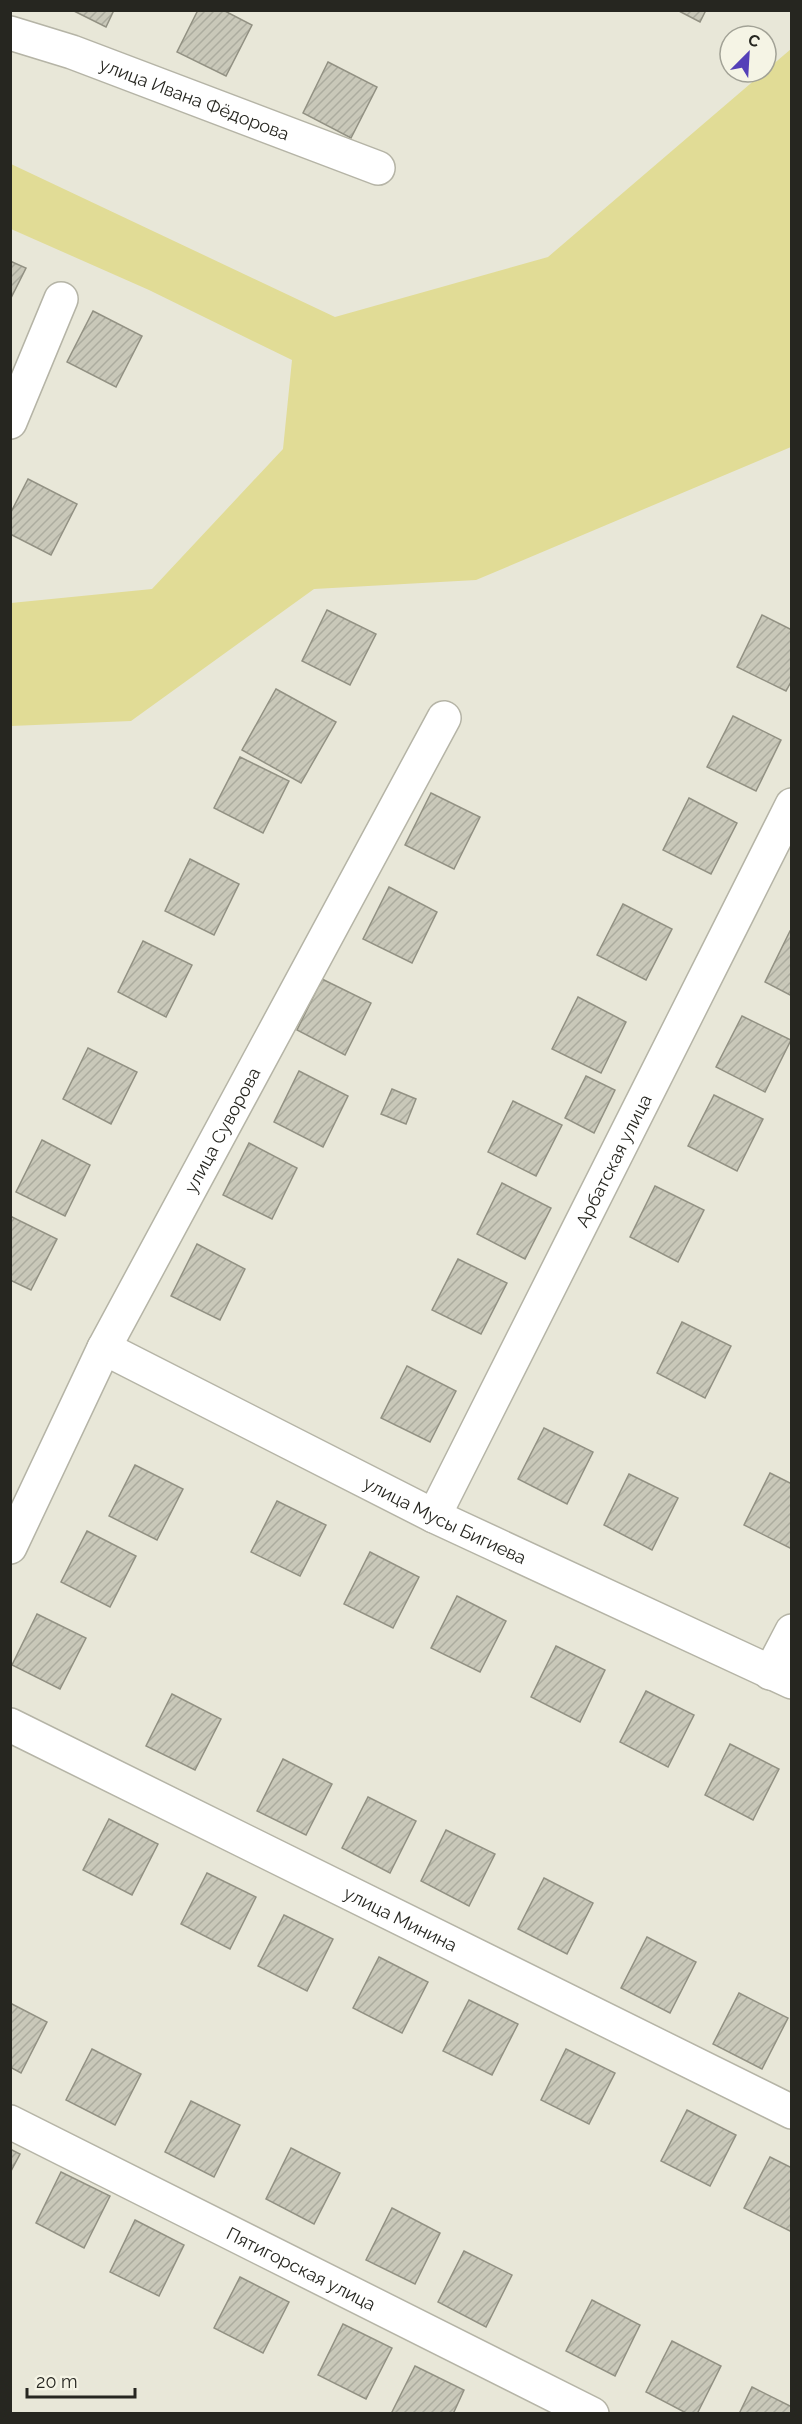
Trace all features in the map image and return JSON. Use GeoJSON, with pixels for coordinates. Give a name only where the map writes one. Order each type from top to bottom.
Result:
{"type":"FeatureCollection","features":[{"type":"Feature","properties":{"kind":"street","name":"улица Ивана Фёдорова"},"geometry":{"type":"LineString","coordinates":[[10,33],[72,52],[378,168]]}},
{"type":"Feature","properties":{"kind":"street"},"geometry":{"type":"LineString","coordinates":[[10,422],[61,298]]}},
{"type":"Feature","properties":{"kind":"street","name":"улица Суворова"},"geometry":{"type":"LineString","coordinates":[[10,1547],[104,1348],[444,718]]}},
{"type":"Feature","properties":{"kind":"street","name":"Арбатская улица"},"geometry":{"type":"LineString","coordinates":[[434,1516],[792,805]]}},
{"type":"Feature","properties":{"kind":"street","name":"улица Мусы Бигиева"},"geometry":{"type":"LineString","coordinates":[[104,1348],[434,1516],[781,1677]]}},
{"type":"Feature","properties":{"kind":"street"},"geometry":{"type":"LineString","coordinates":[[781,1677],[792,1631]]}},
{"type":"Feature","properties":{"kind":"street","name":"улица Минина"},"geometry":{"type":"LineString","coordinates":[[10,1725],[792,2112]]}},
{"type":"Feature","properties":{"kind":"street","name":"Пятигорская улица"},"geometry":{"type":"LineString","coordinates":[[10,2122],[592,2414]]}},
{"type":"Feature","properties":{"kind":"shaded area"},"geometry":{"type":"Polygon","coordinates":[[[791,49],[791,447],[476,580],[314,589],[131,721],[11,726],[11,603],[152,589],[283,449],[292,360],[149,290],[11,229],[11,164],[335,317],[548,257],[750,84],[778,84],[778,60],[791,49]]]}},
{"type":"Feature","properties":{"kind":"building"},"geometry":{"type":"Polygon","coordinates":[[[72,10],[114,10],[106,27],[72,10]]]}},
{"type":"Feature","properties":{"kind":"building"},"geometry":{"type":"Polygon","coordinates":[[[198,10],[223,10],[252,25],[226,76],[177,52],[198,10]]]}},
{"type":"Feature","properties":{"kind":"building"},"geometry":{"type":"Polygon","coordinates":[[[677,10],[706,10],[700,22],[677,10]]]}},
{"type":"Feature","properties":{"kind":"building"},"geometry":{"type":"Polygon","coordinates":[[[328,62],[377,87],[351,138],[303,113],[328,62]]]}},
{"type":"Feature","properties":{"kind":"building"},"geometry":{"type":"Polygon","coordinates":[[[10,261],[26,268],[10,300],[10,261]]]}},
{"type":"Feature","properties":{"kind":"building"},"geometry":{"type":"Polygon","coordinates":[[[93,311],[142,336],[116,387],[67,362],[93,311]]]}},
{"type":"Feature","properties":{"kind":"building"},"geometry":{"type":"Polygon","coordinates":[[[28,479],[77,504],[51,555],[10,534],[10,514],[28,479]]]}},
{"type":"Feature","properties":{"kind":"building"},"geometry":{"type":"Polygon","coordinates":[[[327,610],[376,634],[350,685],[302,661],[327,610]]]}},
{"type":"Feature","properties":{"kind":"building"},"geometry":{"type":"Polygon","coordinates":[[[762,615],[792,630],[792,680],[786,691],[737,667],[762,615]]]}},
{"type":"Feature","properties":{"kind":"building"},"geometry":{"type":"Polygon","coordinates":[[[276,689],[336,722],[301,783],[242,750],[276,689]]]}},
{"type":"Feature","properties":{"kind":"building"},"geometry":{"type":"Polygon","coordinates":[[[733,716],[781,740],[756,791],[707,767],[733,716]]]}},
{"type":"Feature","properties":{"kind":"building"},"geometry":{"type":"Polygon","coordinates":[[[240,757],[289,781],[263,833],[214,808],[240,757]]]}},
{"type":"Feature","properties":{"kind":"building"},"geometry":{"type":"Polygon","coordinates":[[[431,793],[480,817],[454,869],[405,845],[431,793]]]}},
{"type":"Feature","properties":{"kind":"building"},"geometry":{"type":"Polygon","coordinates":[[[689,798],[737,823],[711,874],[663,850],[689,798]]]}},
{"type":"Feature","properties":{"kind":"building"},"geometry":{"type":"Polygon","coordinates":[[[190,859],[239,884],[214,935],[165,911],[190,859]]]}},
{"type":"Feature","properties":{"kind":"building"},"geometry":{"type":"Polygon","coordinates":[[[389,887],[437,912],[412,963],[363,939],[389,887]]]}},
{"type":"Feature","properties":{"kind":"building"},"geometry":{"type":"Polygon","coordinates":[[[623,904],[672,929],[646,980],[597,955],[623,904]]]}},
{"type":"Feature","properties":{"kind":"building"},"geometry":{"type":"Polygon","coordinates":[[[790,931],[792,932],[792,996],[765,982],[790,931]]]}},
{"type":"Feature","properties":{"kind":"building"},"geometry":{"type":"Polygon","coordinates":[[[143,941],[192,965],[166,1017],[118,992],[143,941]]]}},
{"type":"Feature","properties":{"kind":"building"},"geometry":{"type":"Polygon","coordinates":[[[322,979],[371,1003],[345,1055],[297,1030],[322,979]]]}},
{"type":"Feature","properties":{"kind":"building"},"geometry":{"type":"Polygon","coordinates":[[[578,997],[626,1022],[601,1073],[552,1049],[578,997]]]}},
{"type":"Feature","properties":{"kind":"building"},"geometry":{"type":"Polygon","coordinates":[[[742,1016],[791,1040],[765,1092],[716,1067],[742,1016]]]}},
{"type":"Feature","properties":{"kind":"building"},"geometry":{"type":"Polygon","coordinates":[[[88,1048],[137,1072],[111,1124],[63,1099],[88,1048]]]}},
{"type":"Feature","properties":{"kind":"building"},"geometry":{"type":"Polygon","coordinates":[[[299,1071],[348,1096],[323,1147],[274,1122],[299,1071]]]}},
{"type":"Feature","properties":{"kind":"building"},"geometry":{"type":"Polygon","coordinates":[[[586,1076],[615,1090],[594,1133],[565,1118],[586,1076]]]}},
{"type":"Feature","properties":{"kind":"building"},"geometry":{"type":"Polygon","coordinates":[[[392,1089],[416,1099],[406,1124],[381,1114],[392,1089]]]}},
{"type":"Feature","properties":{"kind":"building"},"geometry":{"type":"Polygon","coordinates":[[[714,1095],[763,1119],[737,1171],[688,1146],[714,1095]]]}},
{"type":"Feature","properties":{"kind":"building"},"geometry":{"type":"Polygon","coordinates":[[[513,1101],[562,1125],[536,1176],[488,1152],[513,1101]]]}},
{"type":"Feature","properties":{"kind":"building"},"geometry":{"type":"Polygon","coordinates":[[[42,1140],[90,1165],[65,1216],[16,1192],[42,1140]]]}},
{"type":"Feature","properties":{"kind":"building"},"geometry":{"type":"Polygon","coordinates":[[[249,1143],[297,1168],[272,1219],[223,1195],[249,1143]]]}},
{"type":"Feature","properties":{"kind":"building"},"geometry":{"type":"Polygon","coordinates":[[[502,1183],[551,1208],[525,1259],[477,1234],[502,1183]]]}},
{"type":"Feature","properties":{"kind":"building"},"geometry":{"type":"Polygon","coordinates":[[[655,1186],[704,1210],[678,1262],[630,1237],[655,1186]]]}},
{"type":"Feature","properties":{"kind":"building"},"geometry":{"type":"Polygon","coordinates":[[[10,1216],[57,1239],[31,1290],[10,1280],[10,1216]]]}},
{"type":"Feature","properties":{"kind":"building"},"geometry":{"type":"Polygon","coordinates":[[[197,1244],[245,1269],[220,1320],[171,1296],[197,1244]]]}},
{"type":"Feature","properties":{"kind":"building"},"geometry":{"type":"Polygon","coordinates":[[[458,1259],[507,1283],[481,1334],[432,1310],[458,1259]]]}},
{"type":"Feature","properties":{"kind":"building"},"geometry":{"type":"Polygon","coordinates":[[[682,1322],[731,1346],[705,1398],[657,1373],[682,1322]]]}},
{"type":"Feature","properties":{"kind":"building"},"geometry":{"type":"Polygon","coordinates":[[[407,1366],[456,1391],[430,1442],[381,1418],[407,1366]]]}},
{"type":"Feature","properties":{"kind":"building"},"geometry":{"type":"Polygon","coordinates":[[[544,1428],[593,1452],[567,1504],[518,1479],[544,1428]]]}},
{"type":"Feature","properties":{"kind":"building"},"geometry":{"type":"Polygon","coordinates":[[[135,1465],[183,1489],[157,1540],[109,1516],[135,1465]]]}},
{"type":"Feature","properties":{"kind":"building"},"geometry":{"type":"Polygon","coordinates":[[[770,1473],[792,1484],[792,1549],[744,1525],[770,1473]]]}},
{"type":"Feature","properties":{"kind":"building"},"geometry":{"type":"Polygon","coordinates":[[[629,1474],[678,1498],[652,1550],[604,1525],[629,1474]]]}},
{"type":"Feature","properties":{"kind":"building"},"geometry":{"type":"Polygon","coordinates":[[[277,1501],[326,1525],[300,1576],[251,1552],[277,1501]]]}},
{"type":"Feature","properties":{"kind":"building"},"geometry":{"type":"Polygon","coordinates":[[[87,1531],[136,1556],[110,1607],[61,1582],[87,1531]]]}},
{"type":"Feature","properties":{"kind":"building"},"geometry":{"type":"Polygon","coordinates":[[[370,1552],[419,1577],[393,1628],[344,1604],[370,1552]]]}},
{"type":"Feature","properties":{"kind":"building"},"geometry":{"type":"Polygon","coordinates":[[[457,1596],[506,1621],[480,1672],[431,1648],[457,1596]]]}},
{"type":"Feature","properties":{"kind":"building"},"geometry":{"type":"Polygon","coordinates":[[[37,1614],[86,1638],[60,1689],[12,1665],[37,1614]]]}},
{"type":"Feature","properties":{"kind":"building"},"geometry":{"type":"Polygon","coordinates":[[[556,1646],[605,1670],[580,1722],[531,1697],[556,1646]]]}},
{"type":"Feature","properties":{"kind":"building"},"geometry":{"type":"Polygon","coordinates":[[[646,1691],[694,1715],[668,1767],[620,1742],[646,1691]]]}},
{"type":"Feature","properties":{"kind":"building"},"geometry":{"type":"Polygon","coordinates":[[[172,1694],[221,1719],[195,1770],[146,1746],[172,1694]]]}},
{"type":"Feature","properties":{"kind":"building"},"geometry":{"type":"Polygon","coordinates":[[[730,1744],[779,1769],[753,1820],[705,1795],[730,1744]]]}},
{"type":"Feature","properties":{"kind":"building"},"geometry":{"type":"Polygon","coordinates":[[[283,1759],[332,1784],[306,1835],[257,1811],[283,1759]]]}},
{"type":"Feature","properties":{"kind":"building"},"geometry":{"type":"Polygon","coordinates":[[[368,1797],[416,1821],[390,1873],[342,1848],[368,1797]]]}},
{"type":"Feature","properties":{"kind":"building"},"geometry":{"type":"Polygon","coordinates":[[[109,1819],[158,1844],[132,1895],[83,1870],[109,1819]]]}},
{"type":"Feature","properties":{"kind":"building"},"geometry":{"type":"Polygon","coordinates":[[[446,1830],[495,1854],[469,1906],[421,1881],[446,1830]]]}},
{"type":"Feature","properties":{"kind":"building"},"geometry":{"type":"Polygon","coordinates":[[[207,1873],[256,1897],[230,1949],[181,1924],[207,1873]]]}},
{"type":"Feature","properties":{"kind":"building"},"geometry":{"type":"Polygon","coordinates":[[[544,1878],[593,1903],[567,1954],[518,1929],[544,1878]]]}},
{"type":"Feature","properties":{"kind":"building"},"geometry":{"type":"Polygon","coordinates":[[[284,1915],[333,1939],[307,1991],[258,1966],[284,1915]]]}},
{"type":"Feature","properties":{"kind":"building"},"geometry":{"type":"Polygon","coordinates":[[[647,1937],[696,1962],[670,2013],[621,1988],[647,1937]]]}},
{"type":"Feature","properties":{"kind":"building"},"geometry":{"type":"Polygon","coordinates":[[[379,1957],[428,1982],[402,2033],[353,2008],[379,1957]]]}},
{"type":"Feature","properties":{"kind":"building"},"geometry":{"type":"Polygon","coordinates":[[[739,1993],[788,2018],[762,2069],[713,2044],[739,1993]]]}},
{"type":"Feature","properties":{"kind":"building"},"geometry":{"type":"Polygon","coordinates":[[[469,2000],[518,2024],[492,2075],[443,2051],[469,2000]]]}},
{"type":"Feature","properties":{"kind":"building"},"geometry":{"type":"Polygon","coordinates":[[[10,2003],[47,2022],[21,2073],[10,2067],[10,2003]]]}},
{"type":"Feature","properties":{"kind":"building"},"geometry":{"type":"Polygon","coordinates":[[[92,2049],[141,2074],[115,2125],[66,2100],[92,2049]]]}},
{"type":"Feature","properties":{"kind":"building"},"geometry":{"type":"Polygon","coordinates":[[[566,2049],[615,2073],[589,2124],[541,2100],[566,2049]]]}},
{"type":"Feature","properties":{"kind":"building"},"geometry":{"type":"Polygon","coordinates":[[[191,2101],[240,2125],[214,2177],[165,2152],[191,2101]]]}},
{"type":"Feature","properties":{"kind":"building"},"geometry":{"type":"Polygon","coordinates":[[[687,2110],[736,2135],[710,2186],[661,2161],[687,2110]]]}},
{"type":"Feature","properties":{"kind":"building"},"geometry":{"type":"Polygon","coordinates":[[[291,2148],[340,2173],[314,2224],[266,2199],[291,2148]]]}},
{"type":"Feature","properties":{"kind":"building"},"geometry":{"type":"Polygon","coordinates":[[[10,2149],[20,2154],[10,2173],[10,2149]]]}},
{"type":"Feature","properties":{"kind":"building"},"geometry":{"type":"Polygon","coordinates":[[[770,2157],[792,2168],[792,2232],[744,2208],[770,2157]]]}},
{"type":"Feature","properties":{"kind":"building"},"geometry":{"type":"Polygon","coordinates":[[[61,2172],[110,2196],[84,2248],[36,2223],[61,2172]]]}},
{"type":"Feature","properties":{"kind":"building"},"geometry":{"type":"Polygon","coordinates":[[[392,2208],[440,2233],[415,2284],[366,2260],[392,2208]]]}},
{"type":"Feature","properties":{"kind":"building"},"geometry":{"type":"Polygon","coordinates":[[[135,2220],[184,2245],[159,2296],[110,2272],[135,2220]]]}},
{"type":"Feature","properties":{"kind":"building"},"geometry":{"type":"Polygon","coordinates":[[[464,2251],[512,2275],[486,2327],[438,2302],[464,2251]]]}},
{"type":"Feature","properties":{"kind":"building"},"geometry":{"type":"Polygon","coordinates":[[[240,2277],[289,2302],[263,2353],[214,2328],[240,2277]]]}},
{"type":"Feature","properties":{"kind":"building"},"geometry":{"type":"Polygon","coordinates":[[[592,2300],[640,2325],[615,2376],[566,2351],[592,2300]]]}},
{"type":"Feature","properties":{"kind":"building"},"geometry":{"type":"Polygon","coordinates":[[[343,2324],[392,2348],[366,2399],[318,2375],[343,2324]]]}},
{"type":"Feature","properties":{"kind":"building"},"geometry":{"type":"Polygon","coordinates":[[[672,2341],[721,2366],[697,2414],[688,2414],[646,2392],[672,2341]]]}},
{"type":"Feature","properties":{"kind":"building"},"geometry":{"type":"Polygon","coordinates":[[[415,2366],[464,2390],[453,2414],[391,2414],[415,2366]]]}},
{"type":"Feature","properties":{"kind":"building"},"geometry":{"type":"Polygon","coordinates":[[[752,2387],[792,2407],[792,2414],[739,2414],[752,2387]]]}}]}
